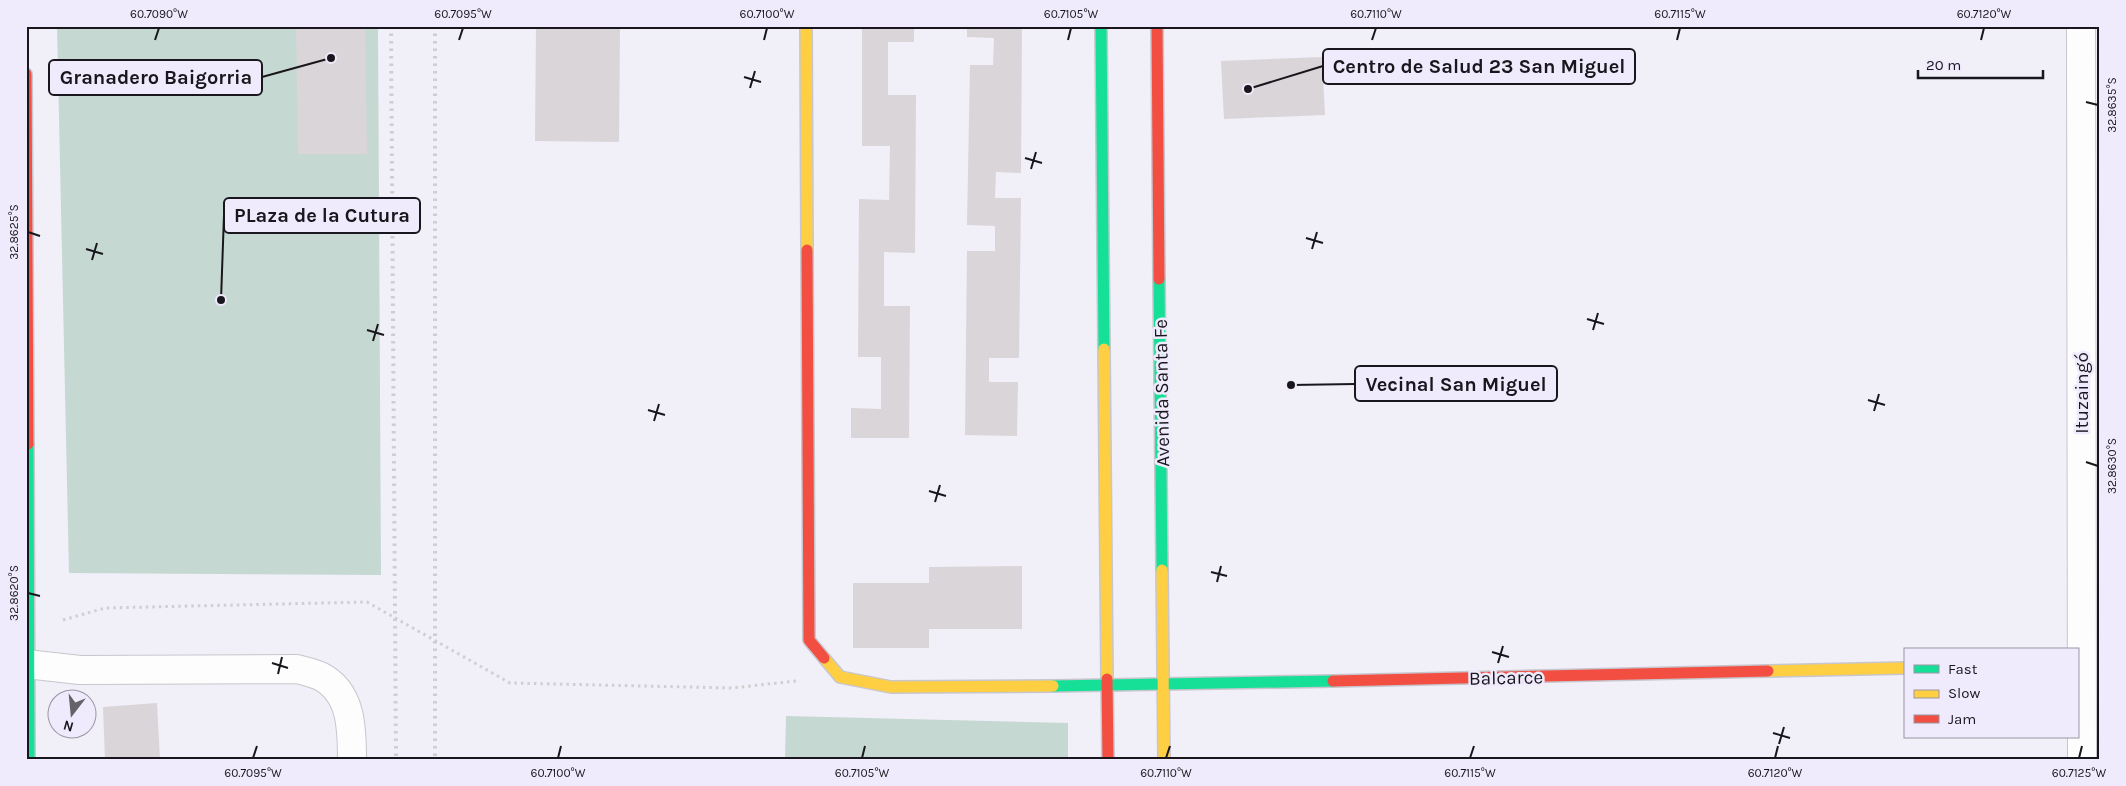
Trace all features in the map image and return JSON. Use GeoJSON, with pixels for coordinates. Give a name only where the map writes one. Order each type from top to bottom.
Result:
{"type":"FeatureCollection","features":[{"type":"Feature","properties":{"kind":"main road"},"geometry":{"type":"LineString","coordinates":[[806,26],[809,640],[840,677]]}},
{"type":"Feature","properties":{"kind":"main road"},"geometry":{"type":"LineString","coordinates":[[1101,26],[1108,760]]}},
{"type":"Feature","properties":{"kind":"main road","name":"Avenida Santa Fe"},"geometry":{"type":"LineString","coordinates":[[1157,26],[1165,685],[1164,760]]}},
{"type":"Feature","properties":{"kind":"main road"},"geometry":{"type":"LineString","coordinates":[[26,74],[29,760]]}},
{"type":"Feature","properties":{"kind":"main road","name":"Balcarce"},"geometry":{"type":"LineString","coordinates":[[840,677],[891,687],[1108,686],[1904,668]]}},
{"type":"Feature","properties":{"kind":"street","name":"Ituzaingó"},"geometry":{"type":"LineString","coordinates":[[2080,26],[2086,664],[2082,760]]}},
{"type":"Feature","properties":{"kind":"street"},"geometry":{"type":"LineString","coordinates":[[28,665],[80,670],[297,669],[321,676],[341,694],[352,726],[352,760]]}},
{"type":"Feature","properties":{"kind":"path"},"geometry":{"type":"LineString","coordinates":[[29,629],[105,608],[367,602],[510,683],[732,688],[840,677]]}},
{"type":"Feature","properties":{"kind":"shaded area"},"geometry":{"type":"Polygon","coordinates":[[[57,26],[378,26],[381,575],[69,573],[57,26]]]}},
{"type":"Feature","properties":{"kind":"shaded area"},"geometry":{"type":"Polygon","coordinates":[[[786,716],[1068,723],[1068,760],[785,760],[786,716]]]}},
{"type":"Feature","properties":{"kind":"building"},"geometry":{"type":"Polygon","coordinates":[[[296,26],[365,26],[367,154],[298,154],[296,26]]]}},
{"type":"Feature","properties":{"kind":"building"},"geometry":{"type":"Polygon","coordinates":[[[536,26],[620,26],[619,142],[535,141],[536,26]]]}},
{"type":"Feature","properties":{"kind":"building"},"geometry":{"type":"Polygon","coordinates":[[[862,26],[914,26],[914,42],[888,42],[888,95],[916,95],[915,253],[884,252],[884,306],[910,306],[909,438],[851,438],[851,408],[881,409],[881,357],[858,357],[859,199],[889,200],[890,146],[862,146],[862,26]]]}},
{"type":"Feature","properties":{"kind":"building"},"geometry":{"type":"Polygon","coordinates":[[[967,26],[1022,26],[1021,173],[996,172],[995,198],[1021,198],[1019,358],[989,358],[989,382],[1018,382],[1017,436],[965,435],[967,251],[995,251],[995,226],[967,225],[970,65],[993,65],[994,38],[967,37],[967,26]]]}},
{"type":"Feature","properties":{"kind":"building"},"geometry":{"type":"Polygon","coordinates":[[[1322,57],[1325,115],[1224,119],[1221,61],[1322,57]]]}},
{"type":"Feature","properties":{"kind":"building"},"geometry":{"type":"Polygon","coordinates":[[[1022,566],[1022,629],[929,629],[929,648],[853,648],[853,583],[929,583],[929,567],[1022,566]]]}},
{"type":"Feature","properties":{"kind":"building"},"geometry":{"type":"Polygon","coordinates":[[[157,703],[160,760],[105,760],[103,707],[157,703]]]}},
{"type":"Feature","properties":{"kind":"railway"},"geometry":{"type":"LineString","coordinates":[[391,26],[396,760]]}},
{"type":"Feature","properties":{"kind":"railway"},"geometry":{"type":"LineString","coordinates":[[435,26],[435,760]]}},
{"type":"Feature","properties":{"kind":"traffic: fast"},"geometry":{"type":"LineString","coordinates":[[1101,26],[1104,349]]}},
{"type":"Feature","properties":{"kind":"traffic: fast"},"geometry":{"type":"LineString","coordinates":[[1159,279],[1162,570]]}},
{"type":"Feature","properties":{"kind":"traffic: fast"},"geometry":{"type":"LineString","coordinates":[[28,444],[29,760]]}},
{"type":"Feature","properties":{"kind":"traffic: fast"},"geometry":{"type":"LineString","coordinates":[[1053,686],[1333,681]]}},
{"type":"Feature","properties":{"kind":"traffic: slow"},"geometry":{"type":"LineString","coordinates":[[806,26],[807,250]]}},
{"type":"Feature","properties":{"kind":"traffic: slow"},"geometry":{"type":"LineString","coordinates":[[1104,349],[1107,679]]}},
{"type":"Feature","properties":{"kind":"traffic: slow"},"geometry":{"type":"LineString","coordinates":[[1162,570],[1164,760]]}},
{"type":"Feature","properties":{"kind":"traffic: slow"},"geometry":{"type":"LineString","coordinates":[[824,658],[840,677],[891,687],[1053,686]]}},
{"type":"Feature","properties":{"kind":"traffic: slow"},"geometry":{"type":"LineString","coordinates":[[1768,671],[1904,668]]}},
{"type":"Feature","properties":{"kind":"traffic: jam"},"geometry":{"type":"LineString","coordinates":[[1157,26],[1159,279]]}},
{"type":"Feature","properties":{"kind":"traffic: jam"},"geometry":{"type":"LineString","coordinates":[[26,74],[28,444]]}},
{"type":"Feature","properties":{"kind":"traffic: jam"},"geometry":{"type":"LineString","coordinates":[[807,250],[809,640],[824,658]]}},
{"type":"Feature","properties":{"kind":"traffic: jam"},"geometry":{"type":"LineString","coordinates":[[1333,681],[1768,671]]}},
{"type":"Feature","properties":{"kind":"traffic: jam"},"geometry":{"type":"LineString","coordinates":[[1107,679],[1108,760]]}},
{"type":"Feature","properties":{"kind":"place","name":"Granadero Baigorria"},"geometry":{"type":"Point","coordinates":[331,58]}},
{"type":"Feature","properties":{"kind":"place","name":"Centro de Salud 23 San Miguel"},"geometry":{"type":"Point","coordinates":[1248,89]}},
{"type":"Feature","properties":{"kind":"place","name":"PLaza de la Cutura"},"geometry":{"type":"Point","coordinates":[221,300]}},
{"type":"Feature","properties":{"kind":"place","name":"Vecinal San Miguel"},"geometry":{"type":"Point","coordinates":[1291,385]}}]}
